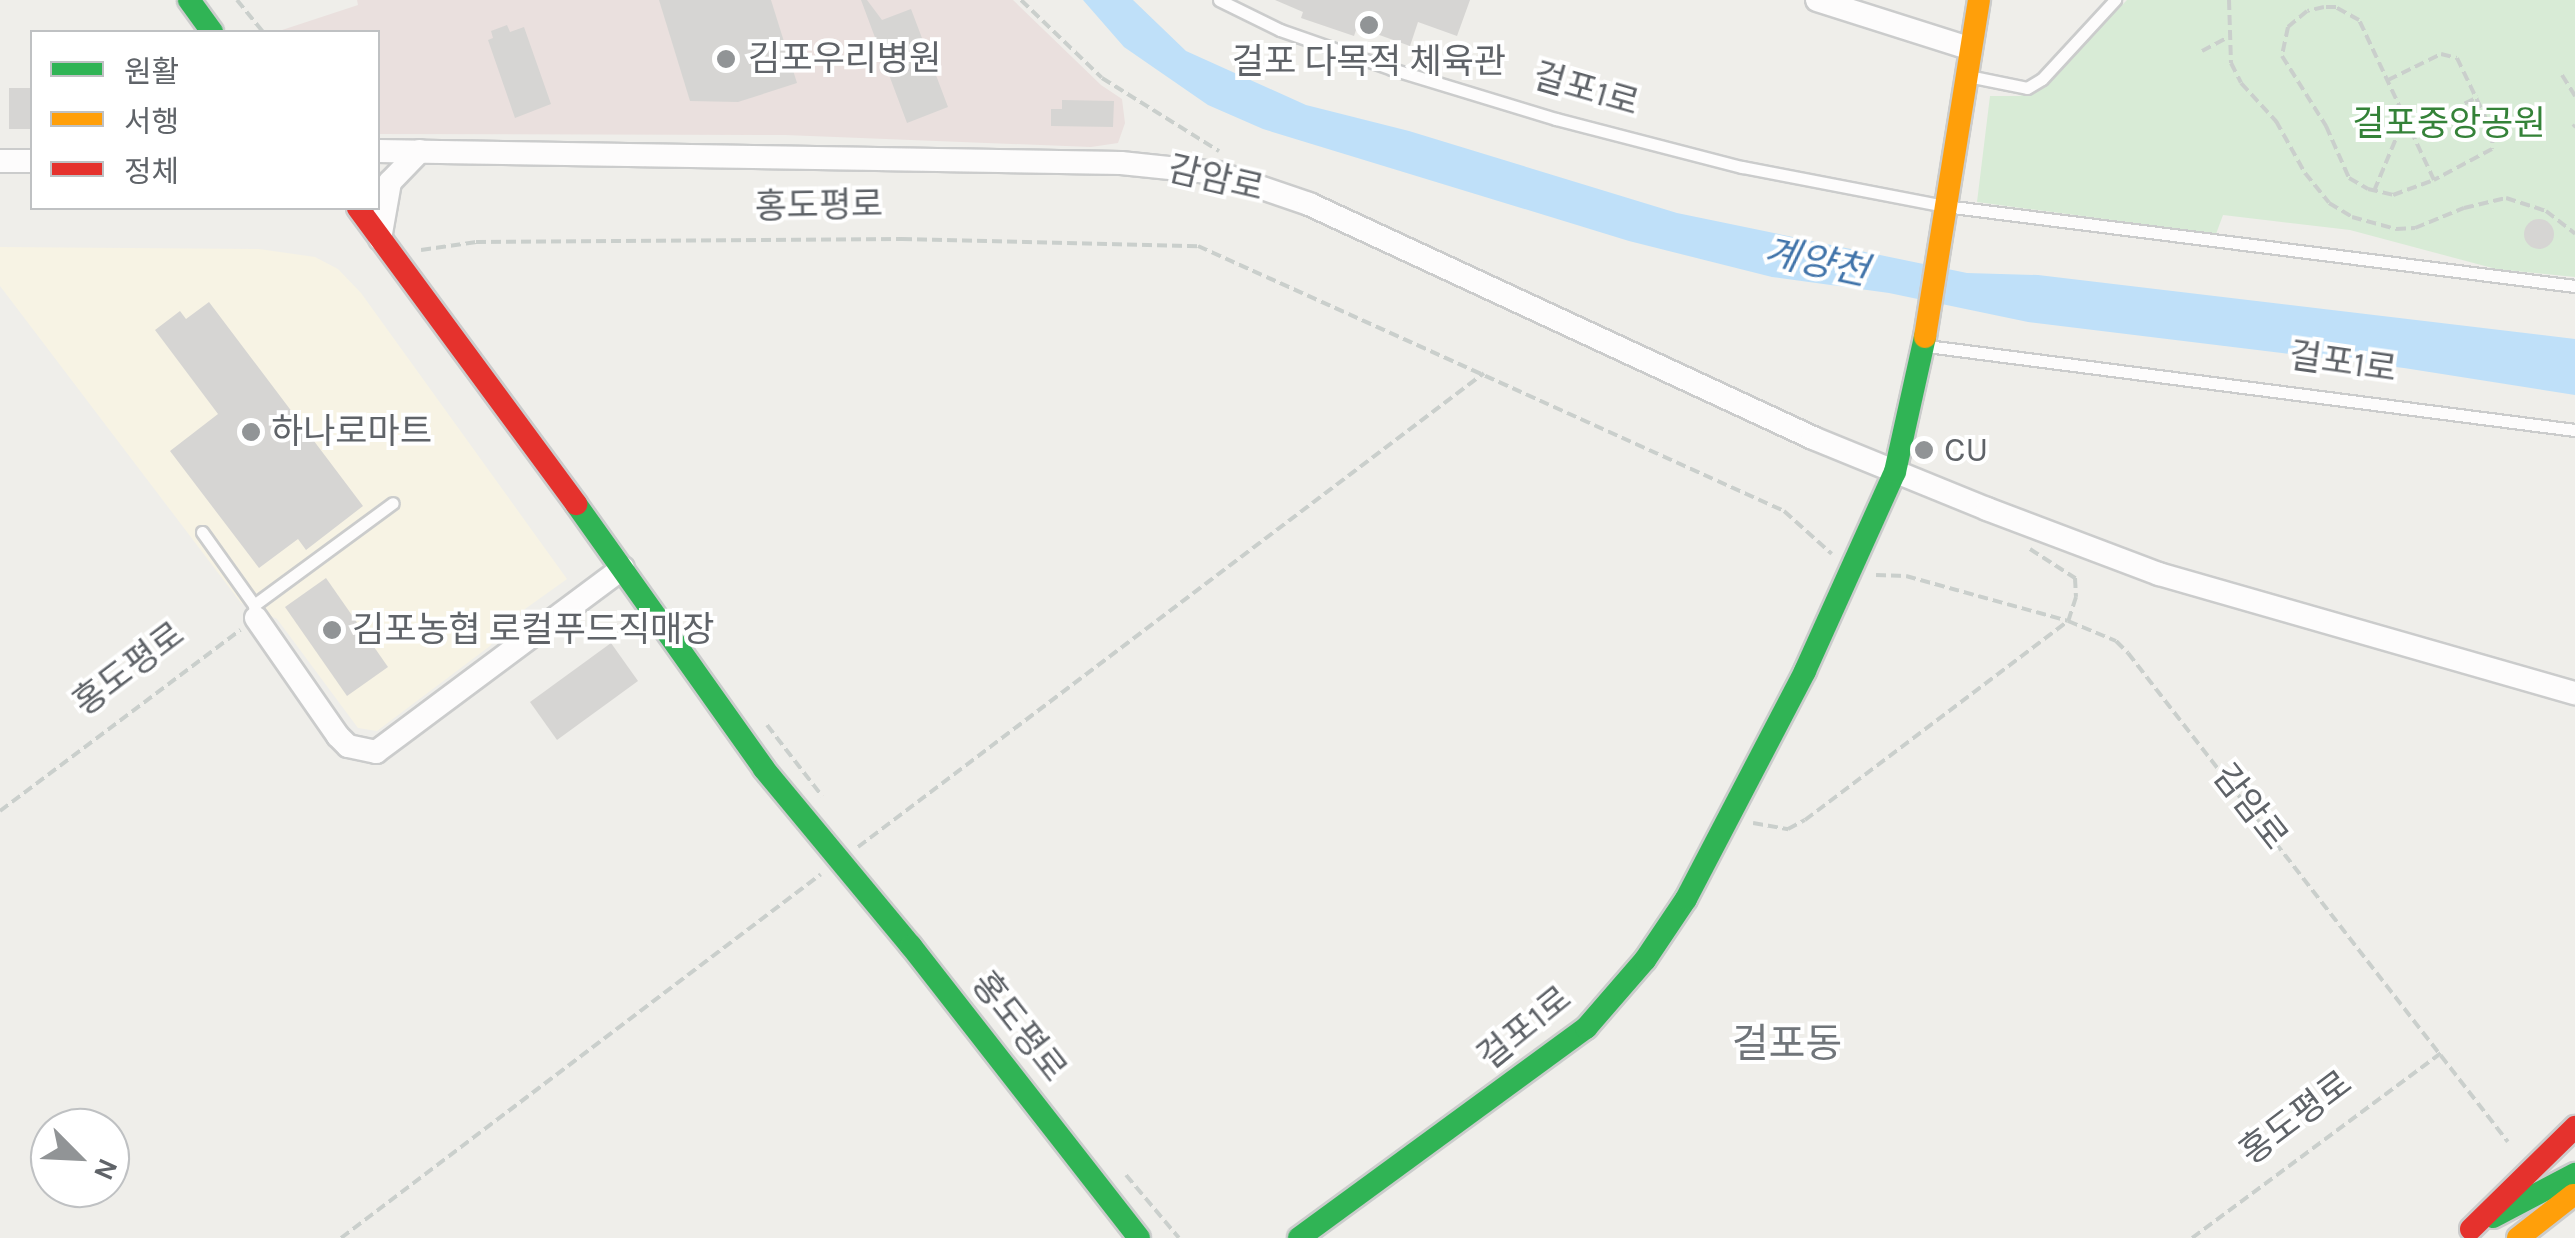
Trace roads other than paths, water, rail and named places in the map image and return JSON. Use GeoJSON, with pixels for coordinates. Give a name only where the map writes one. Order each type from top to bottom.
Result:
{"type":"FeatureCollection","features":[{"type":"Feature","properties":{"kind":"main road"},"geometry":{"type":"LineString","coordinates":[[189,0],[211,30]]}},
{"type":"Feature","properties":{"kind":"main road"},"geometry":{"type":"LineString","coordinates":[[214,0],[236,30]]}},
{"type":"Feature","properties":{"kind":"main road","name":"걸포1로"},"geometry":{"type":"LineString","coordinates":[[1299,1238],[1586,1028],[1645,960],[1686,899],[1732,814],[1895,472],[1924,341],[1978,0]]}},
{"type":"Feature","properties":{"kind":"main road","name":"홍도평로"},"geometry":{"type":"LineString","coordinates":[[340,210],[615,573]]}},
{"type":"Feature","properties":{"kind":"main road","name":"홍도평로"},"geometry":{"type":"LineString","coordinates":[[359,210],[615,573],[753,783],[911,946],[1140,1238]]}},
{"type":"Feature","properties":{"kind":"main road","name":"홍도평로"},"geometry":{"type":"LineString","coordinates":[[832,866],[1112,1238]]}},
{"type":"Feature","properties":{"kind":"main road"},"geometry":{"type":"LineString","coordinates":[[2465,1233],[2575,1127]]}},
{"type":"Feature","properties":{"kind":"main road"},"geometry":{"type":"LineString","coordinates":[[2465,1233],[2575,1174]]}},
{"type":"Feature","properties":{"kind":"main road"},"geometry":{"type":"LineString","coordinates":[[2518,1238],[2575,1194]]}},
{"type":"Feature","properties":{"kind":"street"},"geometry":{"type":"LineString","coordinates":[[1817,0],[1968,48]]}},
{"type":"Feature","properties":{"kind":"street","name":"감암로"},"geometry":{"type":"LineString","coordinates":[[380,150],[1121,163],[1218,173],[1309,204],[1559,322],[1895,472],[2159,574],[2575,693]]}},
{"type":"Feature","properties":{"kind":"street"},"geometry":{"type":"LineString","coordinates":[[386,247],[390,182],[420,151]]}},
{"type":"Feature","properties":{"kind":"street"},"geometry":{"type":"LineString","coordinates":[[0,161],[30,161]]}},
{"type":"Feature","properties":{"kind":"street"},"geometry":{"type":"LineString","coordinates":[[255,611],[338,736],[348,746],[376,752],[615,573]]}},
{"type":"Feature","properties":{"kind":"lane","name":"걸포1로"},"geometry":{"type":"LineString","coordinates":[[1220,0],[1280,30],[1556,119],[1742,168],[1944,213]]}},
{"type":"Feature","properties":{"kind":"lane"},"geometry":{"type":"LineString","coordinates":[[1964,75],[2027,88],[2115,0]]}},
{"type":"Feature","properties":{"kind":"lane"},"geometry":{"type":"LineString","coordinates":[[1944,213],[2575,286]]}},
{"type":"Feature","properties":{"kind":"lane","name":"걸포1로"},"geometry":{"type":"LineString","coordinates":[[1924,341],[2575,430]]}},
{"type":"Feature","properties":{"kind":"lane"},"geometry":{"type":"LineString","coordinates":[[202,532],[255,611],[393,503]]}},
{"type":"Feature","properties":{"kind":"water","name":"계양천"},"geometry":{"type":"Polygon","coordinates":[[[1083,0],[1133,0],[1186,51],[1306,105],[1409,131],[1677,213],[1967,273],[2038,275],[2575,339],[2575,395],[2404,368],[2028,322],[1889,293],[1772,277],[1629,241],[1263,129],[1208,105],[1124,47],[1083,0]]]}},
{"type":"Feature","properties":{"kind":"place","name":"걸포 다목적 체육관"},"geometry":{"type":"Point","coordinates":[1369,25]}},
{"type":"Feature","properties":{"kind":"place","name":"김포우리병원"},"geometry":{"type":"Point","coordinates":[726,59]}},
{"type":"Feature","properties":{"kind":"place","name":"하나로마트"},"geometry":{"type":"Point","coordinates":[251,432]}},
{"type":"Feature","properties":{"kind":"place","name":"CU"},"geometry":{"type":"Point","coordinates":[1924,450]}},
{"type":"Feature","properties":{"kind":"place","name":"김포농협 로컬푸드직매장"},"geometry":{"type":"Point","coordinates":[332,630]}},
{"type":"Feature","properties":{"kind":"district","name":"걸포동"},"geometry":{"type":"Point","coordinates":[1787,1044]}},
{"type":"Feature","properties":{"kind":"park label","name":"걸포중앙공원"},"geometry":{"type":"Point","coordinates":[2449,124]}}]}
